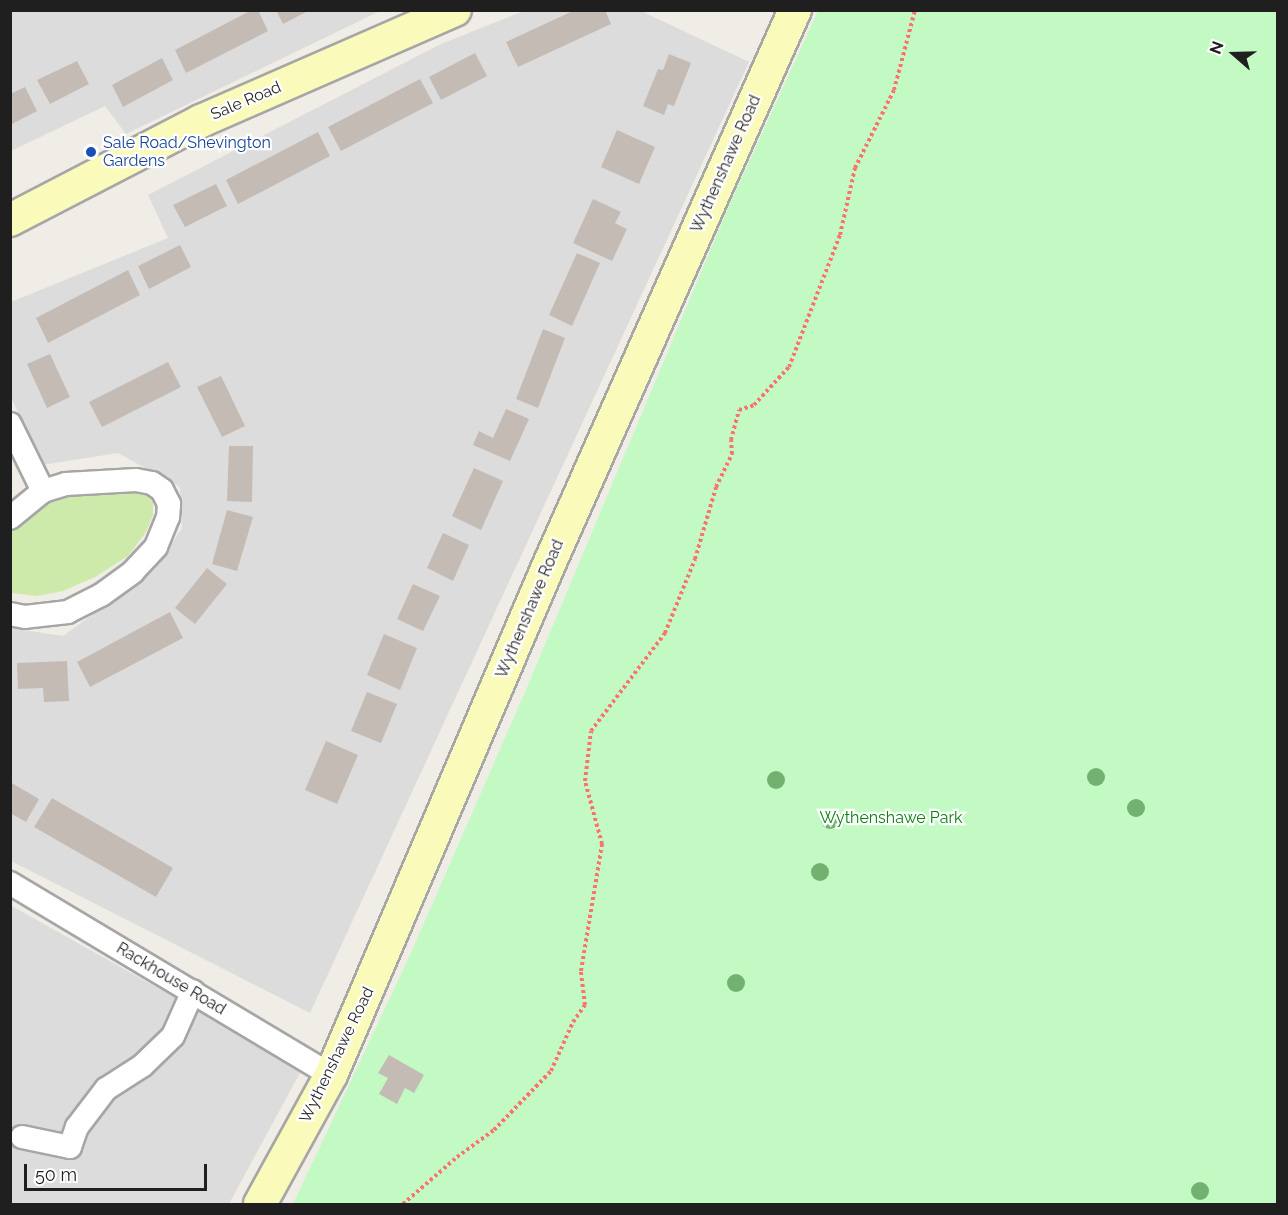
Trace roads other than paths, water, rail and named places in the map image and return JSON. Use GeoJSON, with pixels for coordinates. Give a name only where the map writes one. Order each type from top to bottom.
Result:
{"type":"FeatureCollection","features":[{"type":"Feature","properties":{"kind":"main road","name":"Sale Road"},"geometry":{"type":"LineString","coordinates":[[10,220],[201,121],[455,10]]}},
{"type":"Feature","properties":{"kind":"main road","name":"Wythenshawe Road"},"geometry":{"type":"LineString","coordinates":[[260,1204],[331,1075],[547,569],[795,10]]}},
{"type":"Feature","properties":{"kind":"street"},"geometry":{"type":"LineString","coordinates":[[10,424],[44,491]]}},
{"type":"Feature","properties":{"kind":"street"},"geometry":{"type":"LineString","coordinates":[[10,518],[44,491],[66,484],[136,480],[152,483],[162,490],[169,504],[168,517],[156,548],[132,572],[101,595],[68,612],[25,617],[10,614]]}},
{"type":"Feature","properties":{"kind":"street","name":"Rackhouse Road"},"geometry":{"type":"LineString","coordinates":[[10,883],[331,1075]]}},
{"type":"Feature","properties":{"kind":"street"},"geometry":{"type":"LineString","coordinates":[[22,1137],[69,1147],[77,1126],[106,1089],[142,1066],[173,1036],[193,991]]}},
{"type":"Feature","properties":{"kind":"place","name":"Sale Road/Shevington Gardens"},"geometry":{"type":"Point","coordinates":[91,152]}},
{"type":"Feature","properties":{"kind":"park label","name":"Wythenshawe Park"},"geometry":{"type":"Point","coordinates":[891,818]}}]}
